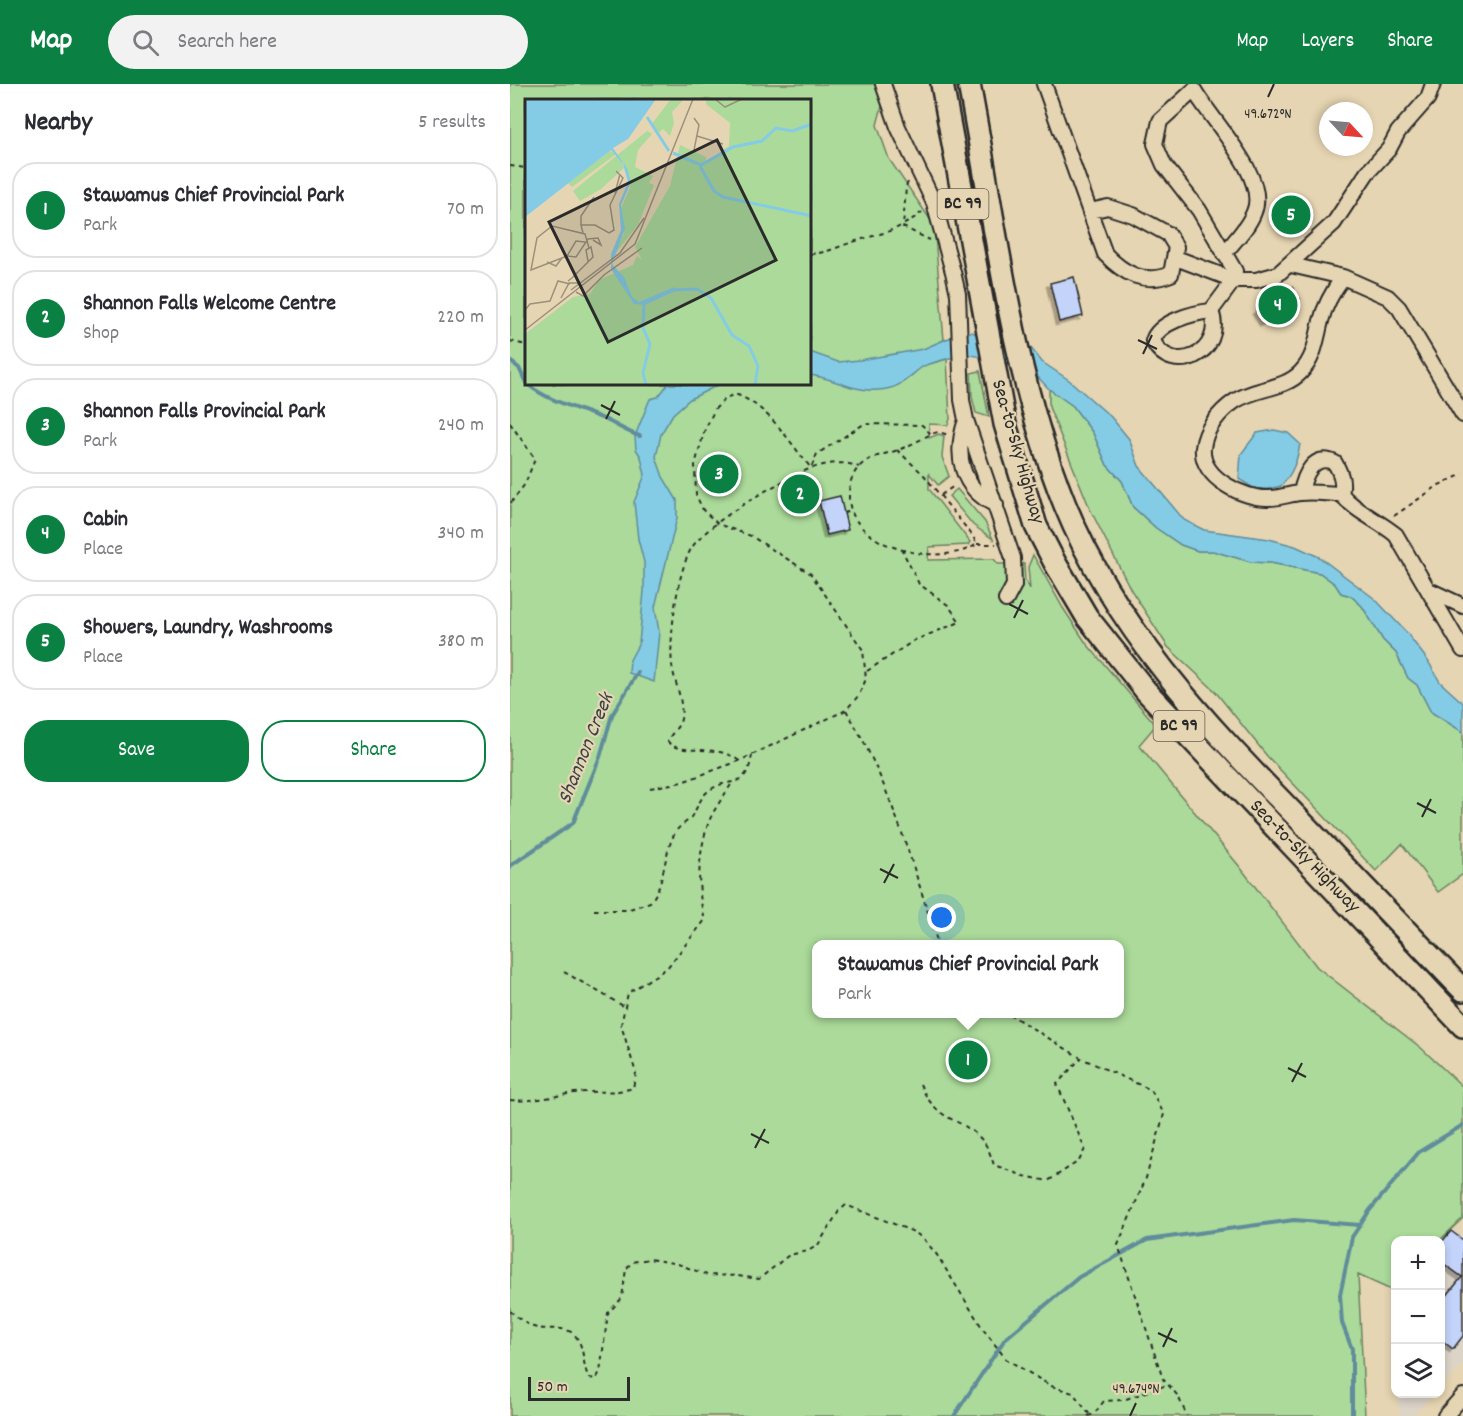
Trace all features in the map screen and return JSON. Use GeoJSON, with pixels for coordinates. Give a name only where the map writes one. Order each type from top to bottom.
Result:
{"type":"FeatureCollection","features":[{"type":"Feature","properties":{"kind":"highway","name":"Sea-to-Sky Highway"},"geometry":{"type":"LineString","coordinates":[[942,84],[1005,424],[1036,526],[1087,617],[1146,691],[1463,1026]]}},
{"type":"Feature","properties":{"kind":"highway","name":"Sea-to-Sky Highway"},"geometry":{"type":"LineString","coordinates":[[969,84],[1024,375],[1043,443],[1065,506],[1107,591],[1178,690],[1223,741],[1463,990]]}},
{"type":"Feature","properties":{"kind":"highway"},"geometry":{"type":"LineString","coordinates":[[982,84],[983,160]]}},
{"type":"Feature","properties":{"kind":"street"},"geometry":{"type":"LineString","coordinates":[[883,84],[898,127],[934,203],[945,239],[958,294],[961,373],[966,420],[1013,558],[1014,585],[1006,600]]}},
{"type":"Feature","properties":{"kind":"street"},"geometry":{"type":"LineString","coordinates":[[1044,84],[1105,254],[1121,271],[1142,279],[1159,279],[1171,274],[1176,258],[1176,247],[1168,234],[1133,215],[1108,207],[1090,211]]}},
{"type":"Feature","properties":{"kind":"street"},"geometry":{"type":"LineString","coordinates":[[1176,258],[1234,280],[1278,274],[1291,265],[1334,224],[1367,173],[1389,149],[1398,132],[1428,98],[1432,84]]}},
{"type":"Feature","properties":{"kind":"street"},"geometry":{"type":"LineString","coordinates":[[1210,311],[1215,322],[1214,337],[1207,348],[1182,359],[1172,358],[1156,348],[1152,341],[1161,328],[1197,312],[1210,311],[1234,280],[1235,271],[1224,254],[1198,210],[1164,165],[1155,144],[1160,121],[1194,87],[1245,165],[1257,196],[1254,214],[1224,254]]}},
{"type":"Feature","properties":{"kind":"street"},"geometry":{"type":"LineString","coordinates":[[1291,265],[1342,277],[1388,297],[1399,309],[1463,415]]}},
{"type":"Feature","properties":{"kind":"street"},"geometry":{"type":"LineString","coordinates":[[1342,277],[1329,297],[1317,345],[1301,372],[1284,383],[1236,400],[1221,413],[1204,439],[1205,464],[1220,480],[1237,489],[1268,498],[1301,493],[1341,494],[1350,504],[1383,524],[1396,535],[1422,580],[1431,591],[1463,650]]}},
{"type":"Feature","properties":{"kind":"street"},"geometry":{"type":"LineString","coordinates":[[966,420],[959,439],[960,460],[967,481],[986,501],[996,505]]}},
{"type":"Feature","properties":{"kind":"street"},"geometry":{"type":"LineString","coordinates":[[1301,493],[1303,482],[1310,469],[1315,462],[1322,459],[1335,463],[1340,472],[1343,484],[1341,494]]}},
{"type":"Feature","properties":{"kind":"street"},"geometry":{"type":"LineString","coordinates":[[1431,591],[1463,606]]}},
{"type":"Feature","properties":{"kind":"street"},"geometry":{"type":"LineString","coordinates":[[1446,1416],[1463,1396]]}},
{"type":"Feature","properties":{"kind":"path"},"geometry":{"type":"LineString","coordinates":[[510,166],[525,168]]}},
{"type":"Feature","properties":{"kind":"path"},"geometry":{"type":"LineString","coordinates":[[903,228],[906,187],[918,167]]}},
{"type":"Feature","properties":{"kind":"path"},"geometry":{"type":"LineString","coordinates":[[812,254],[829,252],[850,243],[903,228],[934,203]]}},
{"type":"Feature","properties":{"kind":"path"},"geometry":{"type":"LineString","coordinates":[[903,228],[930,241],[945,239]]}},
{"type":"Feature","properties":{"kind":"path"},"geometry":{"type":"LineString","coordinates":[[510,341],[525,345]]}},
{"type":"Feature","properties":{"kind":"path"},"geometry":{"type":"LineString","coordinates":[[650,788],[682,782],[752,755],[846,710],[864,687],[867,671],[863,650],[811,574],[751,536],[718,524],[703,510],[696,495],[695,465],[705,429],[715,409],[726,398],[735,394],[766,412],[811,468]]}},
{"type":"Feature","properties":{"kind":"path"},"geometry":{"type":"LineString","coordinates":[[510,423],[535,459],[525,484],[510,504]]}},
{"type":"Feature","properties":{"kind":"path"},"geometry":{"type":"LineString","coordinates":[[811,468],[817,454],[864,424],[922,425],[931,434]]}},
{"type":"Feature","properties":{"kind":"path"},"geometry":{"type":"LineString","coordinates":[[897,450],[915,465],[941,495],[977,544],[969,550],[940,553],[902,550],[866,534],[851,512],[850,484],[859,467],[874,456],[897,450],[938,432],[959,439]]}},
{"type":"Feature","properties":{"kind":"path"},"geometry":{"type":"LineString","coordinates":[[739,761],[726,751],[677,748],[668,742],[681,718],[677,681],[672,665],[678,589],[692,547],[741,504],[811,468],[849,463],[859,467]]}},
{"type":"Feature","properties":{"kind":"path"},"geometry":{"type":"LineString","coordinates":[[1383,524],[1438,485],[1463,474]]}},
{"type":"Feature","properties":{"kind":"path"},"geometry":{"type":"LineString","coordinates":[[941,495],[954,486]]}},
{"type":"Feature","properties":{"kind":"path"},"geometry":{"type":"LineString","coordinates":[[844,513],[851,512]]}},
{"type":"Feature","properties":{"kind":"path"},"geometry":{"type":"LineString","coordinates":[[867,671],[915,640],[960,622],[948,605],[919,584],[902,550]]}},
{"type":"Feature","properties":{"kind":"path"},"geometry":{"type":"LineString","coordinates":[[846,710],[868,747],[894,806],[936,940]]}},
{"type":"Feature","properties":{"kind":"path"},"geometry":{"type":"LineString","coordinates":[[594,910],[627,910],[650,903],[659,888],[663,860],[676,830],[690,818],[706,793],[745,777],[749,771],[752,755]]}},
{"type":"Feature","properties":{"kind":"path"},"geometry":{"type":"LineString","coordinates":[[510,1100],[545,1101],[589,1092],[614,1094],[633,1088],[636,1073],[621,1025],[628,993],[667,968],[705,920],[700,903],[698,871],[709,823],[732,783]]}},
{"type":"Feature","properties":{"kind":"path"},"geometry":{"type":"LineString","coordinates":[[564,972],[625,1007]]}},
{"type":"Feature","properties":{"kind":"path"},"geometry":{"type":"LineString","coordinates":[[1016,1018],[1081,1058],[1151,1090],[1164,1114],[1146,1178],[1118,1245],[1140,1316],[1167,1385],[1178,1396],[1187,1416]]}},
{"type":"Feature","properties":{"kind":"path"},"geometry":{"type":"LineString","coordinates":[[920,1084],[928,1101],[946,1118],[973,1131],[984,1142],[994,1165],[1024,1176],[1048,1180],[1079,1161],[1085,1149],[1057,1084],[1081,1058]]}},
{"type":"Feature","properties":{"kind":"path"},"geometry":{"type":"LineString","coordinates":[[510,1311],[536,1328],[561,1328],[575,1335],[582,1347],[584,1368],[589,1378],[596,1379],[600,1372],[608,1312],[622,1298],[626,1269],[632,1262],[650,1259],[678,1264],[707,1275],[759,1279],[789,1255],[808,1251],[818,1245],[839,1210],[846,1205],[914,1232],[924,1239],[937,1254],[983,1329],[1006,1359],[1051,1386],[1073,1393],[1089,1416],[1104,1401],[1123,1400],[1167,1385]]}},
{"type":"Feature","properties":{"kind":"shaded area"},"geometry":{"type":"Polygon","coordinates":[[[1455,1230],[1463,1237],[1463,1364],[1445,1383],[1445,1290],[1445,1241],[1455,1230]]]}},
{"type":"Feature","properties":{"kind":"shaded area"},"geometry":{"type":"Polygon","coordinates":[[[1398,1398],[1430,1398],[1412,1416],[1400,1416],[1398,1398]]]}},
{"type":"Feature","properties":{"kind":"green space"},"geometry":{"type":"Polygon","coordinates":[[[510,84],[888,84],[877,125],[889,159],[934,225],[944,340],[929,347],[929,364],[947,359],[950,419],[948,425],[929,424],[929,438],[939,434],[944,436],[942,457],[949,476],[938,485],[929,474],[929,489],[970,542],[968,545],[929,547],[928,560],[994,559],[998,564],[1024,564],[1025,580],[1030,589],[1028,567],[1033,555],[1086,643],[1156,725],[1139,745],[1240,867],[1317,967],[1420,1047],[1463,1087],[1463,1218],[1444,1236],[1391,1236],[1391,1290],[1358,1275],[1365,1416],[510,1416],[510,84]]]}},
{"type":"Feature","properties":{"kind":"green space"},"geometry":{"type":"Polygon","coordinates":[[[980,371],[989,417],[976,413],[972,397],[971,373],[980,371]]]}},
{"type":"Feature","properties":{"kind":"green space"},"geometry":{"type":"Polygon","coordinates":[[[1049,389],[1073,406],[1093,433],[1107,465],[1122,481],[1133,507],[1156,528],[1181,545],[1198,551],[1213,551],[1251,562],[1271,563],[1320,573],[1335,584],[1341,593],[1351,596],[1362,606],[1383,640],[1396,653],[1408,678],[1417,685],[1431,712],[1463,732],[1463,874],[1438,892],[1402,844],[1376,871],[1267,756],[1214,690],[1168,647],[1131,590],[1090,509],[1049,407],[1049,389]]]}},
{"type":"Feature","properties":{"kind":"green space"},"geometry":{"type":"Polygon","coordinates":[[[957,489],[985,522],[993,539],[973,525],[949,496],[957,489]]]}},
{"type":"Feature","properties":{"kind":"water"},"geometry":{"type":"Polygon","coordinates":[[[971,332],[1001,340],[1008,353],[1031,348],[1042,362],[1069,380],[1111,417],[1129,439],[1139,466],[1184,520],[1204,530],[1269,539],[1295,546],[1319,557],[1375,599],[1407,633],[1440,682],[1463,703],[1463,732],[1431,712],[1417,685],[1408,678],[1396,653],[1383,640],[1362,606],[1351,596],[1341,593],[1335,584],[1320,573],[1271,563],[1251,562],[1213,551],[1198,551],[1181,545],[1156,528],[1133,507],[1122,481],[1107,465],[1093,433],[1073,406],[1049,389],[1032,371],[1013,364],[1006,367],[988,359],[966,355],[926,365],[902,383],[886,389],[860,389],[812,375],[812,353],[838,362],[860,360],[923,349],[956,335],[971,332]]]}},
{"type":"Feature","properties":{"kind":"water"},"geometry":{"type":"Polygon","coordinates":[[[666,386],[716,386],[690,399],[673,414],[661,434],[656,457],[663,477],[677,500],[677,518],[655,607],[659,632],[654,682],[629,673],[630,660],[639,643],[644,591],[644,562],[638,539],[634,502],[645,475],[641,457],[636,449],[635,436],[650,399],[658,397],[666,386]]]}},
{"type":"Feature","properties":{"kind":"water"},"geometry":{"type":"Polygon","coordinates":[[[1274,430],[1288,433],[1300,444],[1297,456],[1281,486],[1258,491],[1239,479],[1241,454],[1257,433],[1274,430]]]}},
{"type":"Feature","properties":{"kind":"building"},"geometry":{"type":"Polygon","coordinates":[[[1298,199],[1308,217],[1285,230],[1275,212],[1298,199]]]}},
{"type":"Feature","properties":{"kind":"building"},"geometry":{"type":"Polygon","coordinates":[[[1074,277],[1083,316],[1059,322],[1050,283],[1074,277]]]}},
{"type":"Feature","properties":{"kind":"building"},"geometry":{"type":"Polygon","coordinates":[[[1292,287],[1300,299],[1264,323],[1256,311],[1292,287]]]}},
{"type":"Feature","properties":{"kind":"building"},"geometry":{"type":"Polygon","coordinates":[[[840,496],[848,530],[827,535],[819,501],[840,496]]]}},
{"type":"Feature","properties":{"kind":"building"},"geometry":{"type":"Polygon","coordinates":[[[1451,1231],[1463,1240],[1463,1336],[1453,1349],[1445,1343],[1445,1298],[1462,1277],[1445,1265],[1445,1238],[1451,1231]]]}},
{"type":"Feature","properties":{"kind":"waterway"},"geometry":{"type":"LineString","coordinates":[[510,361],[519,368],[525,381]]}},
{"type":"Feature","properties":{"kind":"waterway"},"geometry":{"type":"LineString","coordinates":[[530,386],[555,401],[606,420],[640,436]]}},
{"type":"Feature","properties":{"kind":"waterway","name":"Shannon Creek"},"geometry":{"type":"LineString","coordinates":[[510,866],[573,823],[600,757],[612,715],[638,672]]}},
{"type":"Feature","properties":{"kind":"waterway"},"geometry":{"type":"LineString","coordinates":[[1352,1416],[1352,1349],[1342,1323],[1340,1295],[1352,1237],[1370,1210],[1419,1152],[1463,1125]]}},
{"type":"Feature","properties":{"kind":"waterway"},"geometry":{"type":"LineString","coordinates":[[954,1416],[1005,1339],[1079,1277],[1147,1240],[1294,1220],[1360,1225]]}},
{"type":"Feature","properties":{"kind":"place","name":"Showers, Laundry, Washrooms"},"geometry":{"type":"Point","coordinates":[1291,215]}},
{"type":"Feature","properties":{"kind":"place","name":"Cabin"},"geometry":{"type":"Point","coordinates":[1278,305]}},
{"type":"Feature","properties":{"kind":"place","name":"Shannon Falls Provincial Park"},"geometry":{"type":"Point","coordinates":[719,474]}},
{"type":"Feature","properties":{"kind":"place","name":"Shannon Falls Welcome Centre"},"geometry":{"type":"Point","coordinates":[800,494]}},
{"type":"Feature","properties":{"kind":"place","name":"Stawamus Chief Provincial Park"},"geometry":{"type":"Point","coordinates":[968,1060]}}]}
